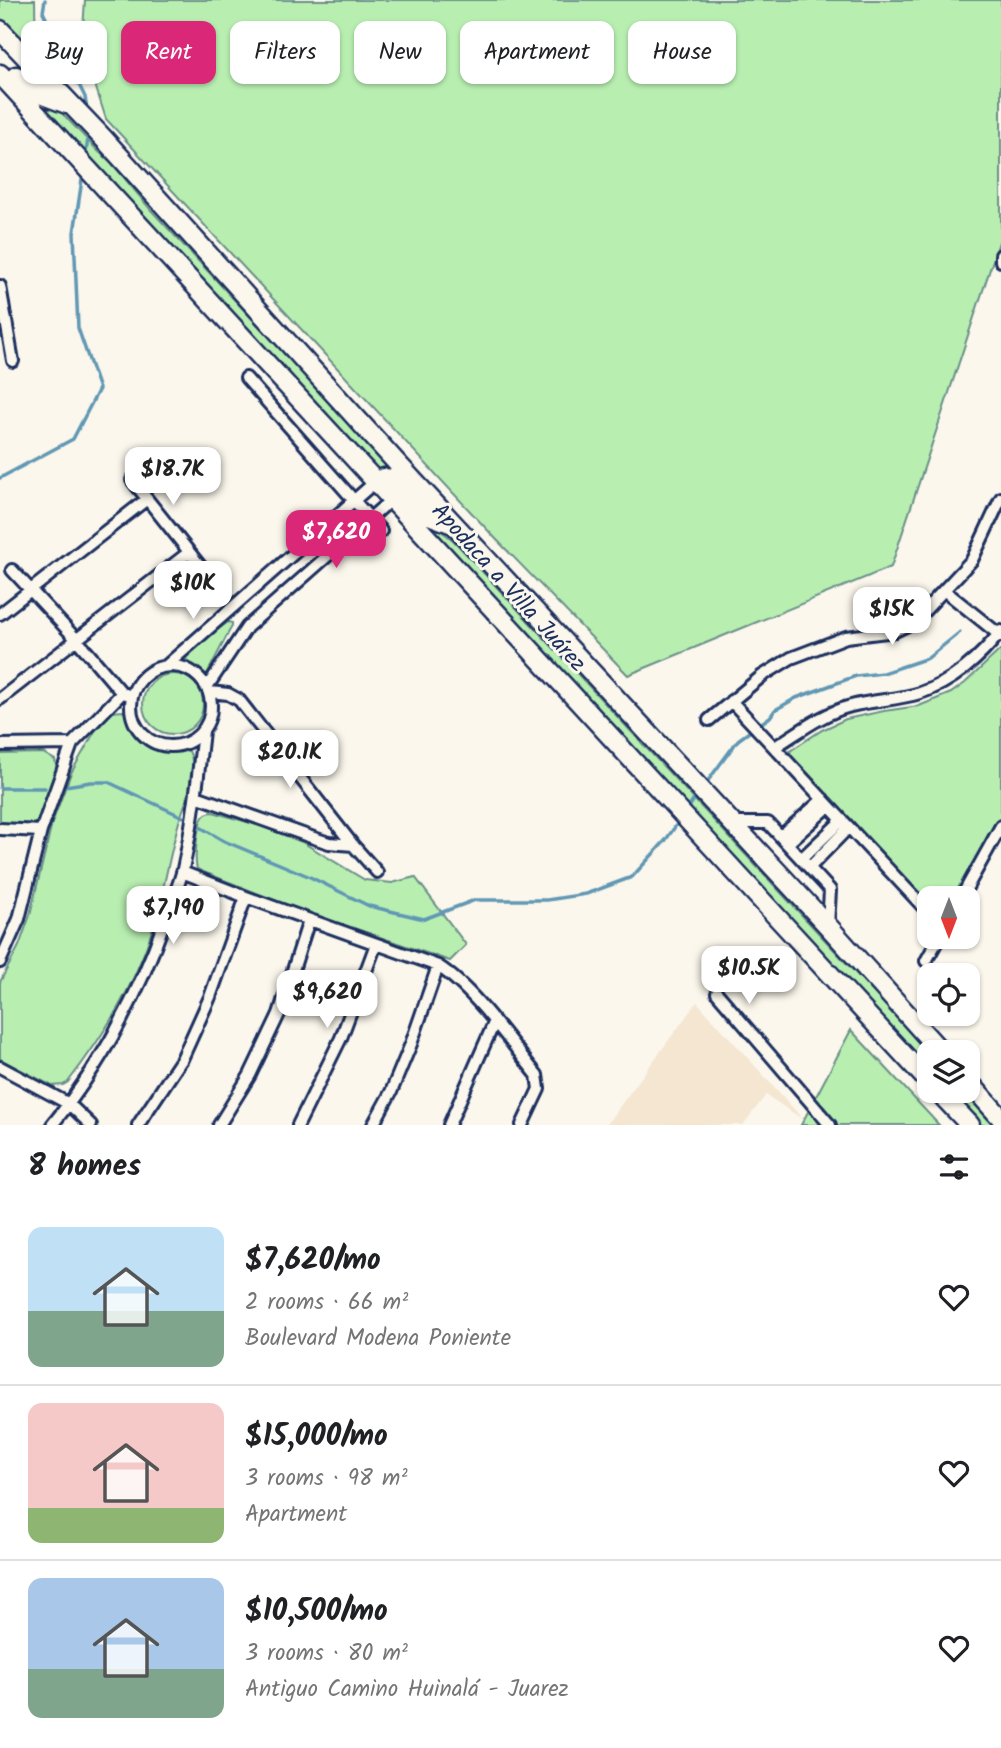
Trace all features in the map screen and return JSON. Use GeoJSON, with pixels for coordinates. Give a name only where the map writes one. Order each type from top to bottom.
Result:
{"type":"FeatureCollection","features":[{"type":"Feature","properties":{"kind":"main road","name":"Apodaca a Villa Juárez"},"geometry":{"type":"LineString","coordinates":[[0,30],[104,139],[397,463],[828,926],[930,1040]]}},
{"type":"Feature","properties":{"kind":"main road","name":"Apodaca a Villa Juárez"},"geometry":{"type":"LineString","coordinates":[[2,74],[917,1069]]}},
{"type":"Feature","properties":{"kind":"main road"},"geometry":{"type":"LineString","coordinates":[[2,74],[35,92],[70,105]]}},
{"type":"Feature","properties":{"kind":"main road"},"geometry":{"type":"LineString","coordinates":[[376,481],[391,479],[424,513],[433,519],[456,525]]}},
{"type":"Feature","properties":{"kind":"main road"},"geometry":{"type":"LineString","coordinates":[[980,1094],[1001,1118]]}},
{"type":"Feature","properties":{"kind":"main road"},"geometry":{"type":"LineString","coordinates":[[949,1103],[970,1125]]}},
{"type":"Feature","properties":{"kind":"street"},"geometry":{"type":"LineString","coordinates":[[1001,255],[1001,261]]}},
{"type":"Feature","properties":{"kind":"street"},"geometry":{"type":"LineString","coordinates":[[0,286],[4,341],[13,361]]}},
{"type":"Feature","properties":{"kind":"street"},"geometry":{"type":"LineString","coordinates":[[246,378],[381,531]]}},
{"type":"Feature","properties":{"kind":"street"},"geometry":{"type":"LineString","coordinates":[[132,480],[213,582]]}},
{"type":"Feature","properties":{"kind":"street"},"geometry":{"type":"LineString","coordinates":[[166,666],[376,481]]}},
{"type":"Feature","properties":{"kind":"street"},"geometry":{"type":"LineString","coordinates":[[208,690],[247,627],[393,498]]}},
{"type":"Feature","properties":{"kind":"street"},"geometry":{"type":"LineString","coordinates":[[709,720],[791,658],[846,637],[895,631],[914,622],[972,560],[1001,498]]}},
{"type":"Feature","properties":{"kind":"street"},"geometry":{"type":"LineString","coordinates":[[0,614],[147,499]]}},
{"type":"Feature","properties":{"kind":"street"},"geometry":{"type":"LineString","coordinates":[[0,699],[188,553]]}},
{"type":"Feature","properties":{"kind":"street"},"geometry":{"type":"LineString","coordinates":[[0,962],[19,919],[41,831],[72,744],[127,695],[143,677],[166,666],[180,667],[192,672],[208,690],[211,716],[203,731],[193,740],[180,745],[166,746],[141,733],[134,721],[127,695],[12,570]]}},
{"type":"Feature","properties":{"kind":"street"},"geometry":{"type":"LineString","coordinates":[[252,590],[269,607]]}},
{"type":"Feature","properties":{"kind":"street"},"geometry":{"type":"LineString","coordinates":[[775,747],[835,711],[936,687],[964,668],[1000,634],[945,591]]}},
{"type":"Feature","properties":{"kind":"street"},"geometry":{"type":"LineString","coordinates":[[230,609],[247,627]]}},
{"type":"Feature","properties":{"kind":"street"},"geometry":{"type":"LineString","coordinates":[[208,690],[228,694],[239,700],[377,872]]}},
{"type":"Feature","properties":{"kind":"street"},"geometry":{"type":"LineString","coordinates":[[731,701],[917,899]]}},
{"type":"Feature","properties":{"kind":"street"},"geometry":{"type":"LineString","coordinates":[[52,1125],[69,1104],[129,1009],[149,967],[182,872],[197,796],[203,731]]}},
{"type":"Feature","properties":{"kind":"street"},"geometry":{"type":"LineString","coordinates":[[0,745],[72,744]]}},
{"type":"Feature","properties":{"kind":"street"},"geometry":{"type":"LineString","coordinates":[[197,796],[320,840],[353,845]]}},
{"type":"Feature","properties":{"kind":"street"},"geometry":{"type":"LineString","coordinates":[[785,840],[826,802]]}},
{"type":"Feature","properties":{"kind":"street"},"geometry":{"type":"LineString","coordinates":[[732,823],[768,823],[806,862],[830,890],[828,926]]}},
{"type":"Feature","properties":{"kind":"street"},"geometry":{"type":"LineString","coordinates":[[806,862],[846,824]]}},
{"type":"Feature","properties":{"kind":"street"},"geometry":{"type":"LineString","coordinates":[[968,886],[1001,827]]}},
{"type":"Feature","properties":{"kind":"street"},"geometry":{"type":"LineString","coordinates":[[0,829],[41,831]]}},
{"type":"Feature","properties":{"kind":"street"},"geometry":{"type":"LineString","coordinates":[[182,872],[439,966],[464,986],[539,1079],[539,1089],[522,1125]]}},
{"type":"Feature","properties":{"kind":"street"},"geometry":{"type":"LineString","coordinates":[[138,1125],[182,1059],[210,997],[246,897]]}},
{"type":"Feature","properties":{"kind":"street"},"geometry":{"type":"LineString","coordinates":[[219,1125],[250,1075],[279,1014],[310,920]]}},
{"type":"Feature","properties":{"kind":"street"},"geometry":{"type":"LineString","coordinates":[[298,1125],[341,1038],[376,944]]}},
{"type":"Feature","properties":{"kind":"street"},"geometry":{"type":"LineString","coordinates":[[926,961],[933,949]]}},
{"type":"Feature","properties":{"kind":"street"},"geometry":{"type":"LineString","coordinates":[[373,1125],[401,1068],[439,966]]}},
{"type":"Feature","properties":{"kind":"street"},"geometry":{"type":"LineString","coordinates":[[718,993],[830,1125]]}},
{"type":"Feature","properties":{"kind":"street"},"geometry":{"type":"LineString","coordinates":[[449,1125],[494,1023]]}},
{"type":"Feature","properties":{"kind":"street"},"geometry":{"type":"LineString","coordinates":[[2,1072],[69,1104],[91,1125]]}},
{"type":"Feature","properties":{"kind":"shaded area"},"geometry":{"type":"Polygon","coordinates":[[[697,1002],[804,1120],[766,1095],[743,1125],[606,1125],[697,1002]]]}},
{"type":"Feature","properties":{"kind":"green space"},"geometry":{"type":"Polygon","coordinates":[[[0,0],[35,0],[35,21],[21,21],[21,47],[0,22],[0,0]]]}},
{"type":"Feature","properties":{"kind":"green space"},"geometry":{"type":"Polygon","coordinates":[[[85,0],[1001,0],[1001,236],[891,567],[628,675],[495,538],[106,119],[95,84],[107,84],[107,21],[84,21],[85,0]]]}},
{"type":"Feature","properties":{"kind":"green space"},"geometry":{"type":"Polygon","coordinates":[[[12,78],[57,108],[111,162],[151,210],[422,502],[375,474],[12,78]]]}},
{"type":"Feature","properties":{"kind":"green space"},"geometry":{"type":"Polygon","coordinates":[[[431,530],[440,530],[453,540],[918,1040],[917,1062],[431,530]]]}},
{"type":"Feature","properties":{"kind":"green space"},"geometry":{"type":"Polygon","coordinates":[[[228,622],[232,623],[232,626],[207,674],[192,668],[187,662],[186,654],[228,622]]]}},
{"type":"Feature","properties":{"kind":"green space"},"geometry":{"type":"Polygon","coordinates":[[[1001,651],[1001,820],[965,886],[917,886],[917,895],[793,760],[790,751],[822,730],[846,719],[919,706],[951,693],[1001,651]]]}},
{"type":"Feature","properties":{"kind":"green space"},"geometry":{"type":"Polygon","coordinates":[[[173,674],[190,679],[198,687],[203,704],[198,721],[190,729],[173,734],[156,729],[148,721],[143,704],[148,687],[156,679],[173,674]]]}},
{"type":"Feature","properties":{"kind":"green space"},"geometry":{"type":"Polygon","coordinates":[[[123,711],[141,738],[153,746],[189,751],[192,780],[150,938],[137,970],[111,1020],[79,1067],[68,1082],[52,1086],[0,1059],[0,982],[19,946],[30,915],[52,823],[71,773],[95,731],[112,712],[123,711]]]}},
{"type":"Feature","properties":{"kind":"green space"},"geometry":{"type":"Polygon","coordinates":[[[43,753],[55,760],[57,770],[38,822],[31,827],[0,825],[0,754],[43,753]]]}},
{"type":"Feature","properties":{"kind":"green space"},"geometry":{"type":"Polygon","coordinates":[[[213,812],[302,842],[365,880],[392,883],[415,877],[466,945],[450,961],[295,908],[197,869],[199,827],[204,816],[213,812]]]}},
{"type":"Feature","properties":{"kind":"green space"},"geometry":{"type":"Polygon","coordinates":[[[851,1030],[939,1125],[801,1125],[851,1030]]]}},
{"type":"Feature","properties":{"kind":"green space"},"geometry":{"type":"Polygon","coordinates":[[[955,1103],[976,1103],[996,1125],[976,1125],[955,1103]]]}},
{"type":"Feature","properties":{"kind":"waterway"},"geometry":{"type":"LineString","coordinates":[[45,0],[43,12],[85,97],[87,110]]}},
{"type":"Feature","properties":{"kind":"waterway"},"geometry":{"type":"LineString","coordinates":[[85,159],[89,132]]}},
{"type":"Feature","properties":{"kind":"waterway"},"geometry":{"type":"LineString","coordinates":[[0,478],[73,439],[99,389],[78,328],[74,233],[83,173]]}},
{"type":"Feature","properties":{"kind":"waterway"},"geometry":{"type":"LineString","coordinates":[[707,782],[738,740],[770,717],[775,710],[796,698],[856,676],[883,673],[928,658],[960,632]]}},
{"type":"Feature","properties":{"kind":"waterway"},"geometry":{"type":"LineString","coordinates":[[65,786],[108,782],[183,817]]}},
{"type":"Feature","properties":{"kind":"waterway"},"geometry":{"type":"LineString","coordinates":[[0,788],[45,788]]}},
{"type":"Feature","properties":{"kind":"waterway"},"geometry":{"type":"LineString","coordinates":[[689,807],[695,798]]}},
{"type":"Feature","properties":{"kind":"waterway"},"geometry":{"type":"LineString","coordinates":[[200,827],[224,841],[308,876],[369,906],[424,919],[475,900],[547,900],[586,894],[632,877],[677,824]]}}]}
